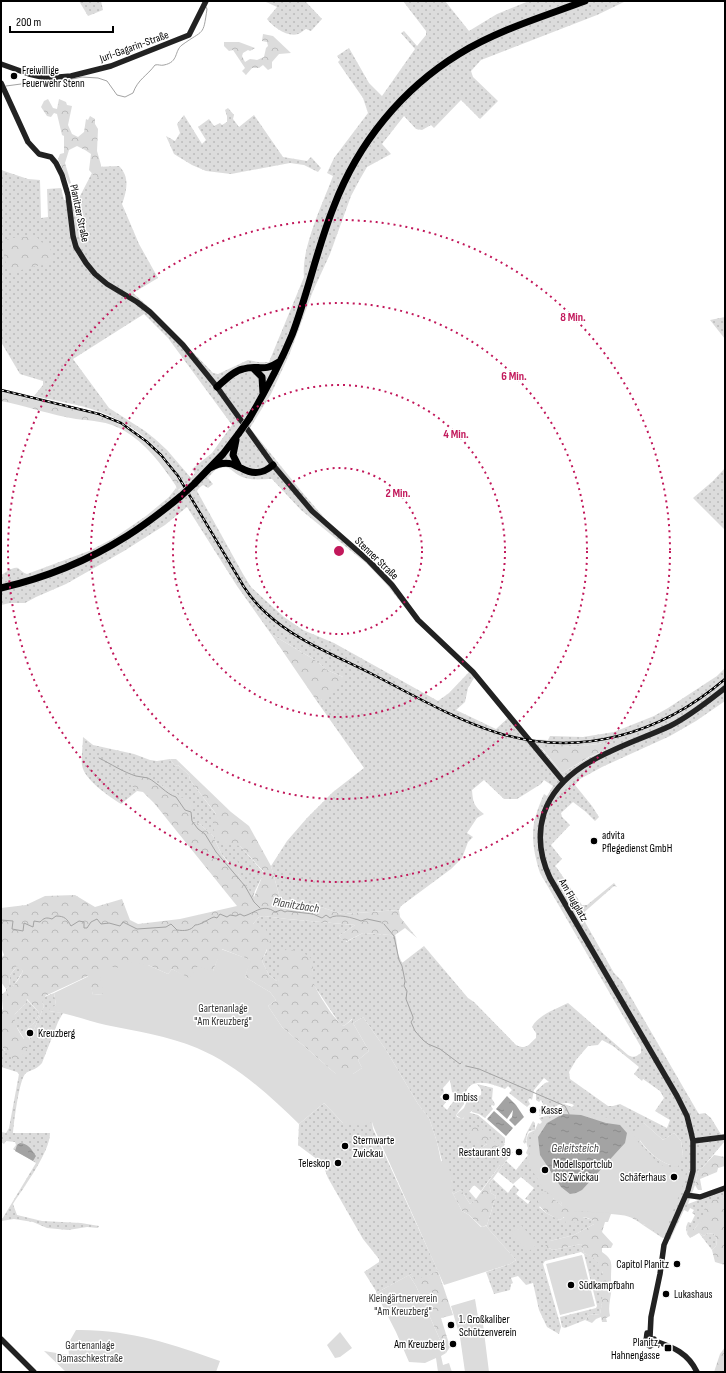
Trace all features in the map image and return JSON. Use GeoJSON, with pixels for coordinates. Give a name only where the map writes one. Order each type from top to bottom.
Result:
{"type":"FeatureCollection","features":[{"type":"Feature","properties":{"kind":"highway"},"geometry":{"type":"LineString","coordinates":[[1,588],[21,583],[76,563],[126,537],[181,496],[210,468],[238,435],[249,419],[282,358],[298,318],[328,223],[341,188],[366,144],[393,110],[434,71],[475,45],[509,28],[585,1]]}},
{"type":"Feature","properties":{"kind":"highway"},"geometry":{"type":"LineString","coordinates":[[217,387],[239,370],[269,368],[282,358]]}},
{"type":"Feature","properties":{"kind":"highway"},"geometry":{"type":"LineString","coordinates":[[252,368],[262,377],[263,395]]}},
{"type":"Feature","properties":{"kind":"highway"},"geometry":{"type":"LineString","coordinates":[[238,435],[233,455],[239,468]]}},
{"type":"Feature","properties":{"kind":"highway"},"geometry":{"type":"LineString","coordinates":[[210,468],[222,463],[230,463],[250,473],[256,473],[267,470],[273,465]]}},
{"type":"Feature","properties":{"kind":"street","name":"Juri-Gagarin-Straße"},"geometry":{"type":"LineString","coordinates":[[1,64],[29,74],[47,78],[71,76],[111,66],[185,38],[192,31],[205,3]]}},
{"type":"Feature","properties":{"kind":"street","name":"Planitzer Straße"},"geometry":{"type":"LineString","coordinates":[[2,85],[28,142],[39,154],[51,157],[62,175],[68,195],[73,236],[76,247],[83,260],[95,274],[107,284],[137,302],[150,312],[182,345]]}},
{"type":"Feature","properties":{"kind":"street","name":"Stenner Straße"},"geometry":{"type":"LineString","coordinates":[[182,345],[217,387],[273,465],[319,519],[369,561],[392,585],[418,620],[473,672],[563,781]]}},
{"type":"Feature","properties":{"kind":"street","name":"Am Flugplatz"},"geometry":{"type":"LineString","coordinates":[[697,1372],[694,1365],[682,1353],[672,1347],[651,1339],[651,1318],[664,1245],[686,1195],[693,1171],[693,1141],[686,1116],[680,1102],[645,1041],[554,887],[542,859],[540,847],[541,825],[550,799],[563,781],[571,774],[584,765],[687,716],[704,705],[725,688]]}},
{"type":"Feature","properties":{"kind":"street"},"geometry":{"type":"LineString","coordinates":[[693,1141],[725,1137]]}},
{"type":"Feature","properties":{"kind":"street"},"geometry":{"type":"LineString","coordinates":[[686,1195],[700,1197],[725,1188]]}},
{"type":"Feature","properties":{"kind":"street"},"geometry":{"type":"LineString","coordinates":[[1,1339],[34,1372]]}},
{"type":"Feature","properties":{"kind":"green space"},"geometry":{"type":"Polygon","coordinates":[[[79,1],[101,1],[103,10],[88,16],[79,1]]]}},
{"type":"Feature","properties":{"kind":"green space"},"geometry":{"type":"Polygon","coordinates":[[[264,1],[305,1],[322,19],[311,31],[306,29],[294,35],[285,33],[276,28],[267,19],[277,7],[264,1]]]}},
{"type":"Feature","properties":{"kind":"green space"},"geometry":{"type":"Polygon","coordinates":[[[403,1],[445,1],[469,31],[497,14],[529,1],[626,1],[597,15],[481,60],[471,71],[473,77],[498,101],[480,119],[461,100],[434,128],[431,125],[422,130],[416,129],[404,116],[382,144],[391,154],[367,167],[351,196],[330,254],[313,291],[290,353],[271,394],[250,428],[333,528],[364,553],[393,584],[421,619],[472,668],[470,672],[474,678],[468,688],[465,702],[456,710],[496,729],[508,718],[526,739],[548,740],[550,736],[583,737],[614,732],[654,716],[717,676],[725,668],[725,701],[696,721],[670,736],[602,767],[580,779],[575,785],[599,817],[595,821],[573,802],[561,813],[562,817],[570,825],[551,845],[562,859],[555,866],[582,905],[587,905],[614,883],[617,887],[614,886],[581,915],[614,973],[621,980],[697,1111],[699,1114],[705,1113],[711,1118],[725,1141],[702,1168],[699,1169],[688,1204],[725,1190],[725,1197],[715,1203],[704,1220],[697,1225],[694,1230],[688,1230],[687,1234],[686,1227],[688,1222],[691,1223],[695,1215],[692,1213],[694,1210],[690,1208],[688,1212],[684,1210],[670,1240],[661,1237],[643,1225],[646,1224],[548,1167],[563,1207],[553,1198],[539,1207],[546,1213],[560,1220],[567,1217],[577,1216],[594,1221],[594,1224],[574,1235],[550,1241],[549,1248],[553,1250],[581,1244],[584,1253],[593,1257],[597,1261],[603,1273],[604,1280],[600,1314],[589,1315],[585,1320],[565,1328],[562,1327],[560,1317],[596,1308],[597,1306],[584,1254],[581,1252],[545,1261],[543,1264],[561,1327],[559,1334],[547,1327],[539,1310],[533,1283],[526,1285],[518,1276],[511,1278],[513,1283],[511,1284],[510,1290],[494,1294],[486,1272],[510,1264],[516,1260],[486,1226],[496,1196],[491,1193],[489,1184],[493,1179],[508,1193],[514,1185],[519,1190],[516,1194],[528,1204],[530,1201],[525,1199],[534,1188],[521,1177],[513,1184],[498,1172],[506,1161],[500,1153],[496,1155],[500,1160],[500,1165],[481,1191],[474,1185],[469,1191],[476,1199],[470,1204],[461,1190],[453,1194],[452,1182],[442,1161],[429,1118],[418,1104],[386,1050],[363,1017],[353,1023],[352,1019],[344,1026],[340,1024],[313,984],[311,977],[313,967],[279,978],[278,982],[269,975],[262,961],[267,950],[253,924],[259,917],[264,916],[355,925],[339,936],[346,942],[363,933],[390,935],[396,938],[398,954],[402,963],[424,946],[468,998],[474,1002],[516,1045],[525,1047],[529,1045],[536,1038],[536,1033],[532,1027],[538,1019],[568,1003],[628,1055],[631,1057],[636,1056],[641,1053],[641,1047],[540,873],[536,859],[533,837],[534,822],[544,794],[547,796],[553,786],[544,780],[541,784],[517,799],[504,799],[484,780],[472,790],[475,804],[484,814],[477,818],[467,833],[473,837],[468,842],[462,858],[451,869],[401,906],[399,910],[342,914],[321,907],[288,906],[280,898],[271,866],[287,841],[307,818],[333,792],[364,768],[316,700],[321,700],[343,677],[327,670],[315,660],[271,634],[237,586],[187,507],[165,525],[124,551],[66,584],[25,603],[10,603],[1,605],[1,575],[11,569],[16,568],[27,574],[89,551],[114,538],[146,516],[169,497],[176,488],[178,491],[185,484],[159,451],[138,432],[126,424],[92,409],[34,396],[43,385],[43,381],[20,374],[1,342],[1,170],[28,179],[40,180],[41,218],[48,217],[47,189],[61,188],[64,200],[78,200],[95,167],[119,166],[126,179],[125,194],[122,204],[139,244],[158,278],[133,293],[151,309],[213,373],[218,374],[248,360],[269,362],[304,277],[304,265],[309,239],[333,176],[327,173],[334,158],[368,113],[363,98],[338,62],[340,60],[337,56],[349,48],[369,83],[382,96],[415,49],[401,33],[404,31],[417,46],[426,35],[426,31],[403,1]],[[144,314],[73,359],[109,408],[155,439],[167,450],[191,478],[195,473],[192,469],[212,453],[232,425],[168,338],[144,314]],[[224,466],[216,469],[208,478],[213,484],[208,488],[203,485],[197,491],[251,587],[284,617],[303,630],[334,643],[438,701],[449,693],[469,672],[414,619],[387,585],[367,564],[301,510],[272,479],[247,479],[224,466]],[[613,742],[582,746],[541,748],[562,773],[590,757],[613,747],[613,742]],[[602,1040],[598,1045],[588,1046],[576,1060],[569,1072],[570,1079],[608,1106],[620,1104],[667,1128],[670,1120],[655,1111],[664,1098],[660,1091],[643,1079],[642,1081],[634,1074],[639,1067],[613,1046],[602,1040]],[[544,1078],[534,1090],[532,1100],[530,1098],[528,1100],[530,1104],[527,1107],[509,1093],[512,1090],[508,1086],[505,1089],[488,1083],[476,1083],[467,1089],[465,1096],[452,1092],[450,1080],[443,1088],[444,1092],[440,1097],[446,1102],[443,1106],[447,1110],[455,1099],[453,1096],[465,1097],[464,1104],[456,1115],[457,1117],[463,1119],[467,1112],[478,1115],[505,1138],[505,1143],[499,1147],[495,1142],[485,1140],[488,1143],[481,1148],[492,1157],[493,1153],[495,1155],[503,1150],[513,1152],[506,1161],[516,1170],[528,1155],[526,1153],[528,1148],[527,1137],[529,1133],[535,1130],[538,1123],[540,1124],[542,1122],[539,1118],[549,1115],[564,1104],[572,1107],[574,1105],[569,1103],[560,1104],[539,1116],[539,1110],[543,1104],[541,1100],[539,1102],[536,1100],[536,1091],[545,1083],[549,1082],[544,1078]],[[644,1123],[640,1141],[657,1158],[670,1165],[683,1156],[681,1141],[674,1133],[663,1140],[644,1123]]]}},
{"type":"Feature","properties":{"kind":"green space"},"geometry":{"type":"Polygon","coordinates":[[[263,34],[273,36],[291,53],[279,54],[272,62],[272,68],[268,70],[263,65],[259,68],[252,68],[246,75],[242,71],[245,68],[233,50],[229,51],[224,46],[224,42],[239,42],[255,48],[243,53],[242,56],[245,62],[250,59],[257,60],[264,57],[268,46],[267,42],[262,41],[263,34]]]}},
{"type":"Feature","properties":{"kind":"green space"},"geometry":{"type":"Polygon","coordinates":[[[48,99],[53,108],[57,109],[59,99],[66,102],[67,105],[72,106],[68,125],[72,134],[78,137],[84,132],[86,119],[88,120],[90,116],[95,119],[95,124],[98,129],[97,151],[101,165],[101,177],[96,178],[89,170],[91,154],[77,146],[69,150],[65,163],[71,183],[69,184],[58,159],[60,154],[64,153],[64,136],[62,135],[57,114],[54,113],[51,117],[47,116],[41,107],[44,101],[48,99]]]}},
{"type":"Feature","properties":{"kind":"green space"},"geometry":{"type":"Polygon","coordinates":[[[228,108],[234,115],[233,119],[239,127],[254,115],[283,157],[307,161],[311,157],[321,168],[318,172],[304,165],[290,163],[231,174],[206,171],[192,165],[174,154],[166,136],[175,141],[180,133],[177,124],[184,115],[202,144],[206,140],[198,127],[209,119],[214,126],[220,123],[222,125],[227,122],[225,110],[228,108]]]}},
{"type":"Feature","properties":{"kind":"green space"},"geometry":{"type":"Polygon","coordinates":[[[36,236],[41,242],[49,245],[51,251],[51,262],[13,273],[8,267],[4,258],[5,240],[36,236]]]}},
{"type":"Feature","properties":{"kind":"green space"},"geometry":{"type":"Polygon","coordinates":[[[725,317],[725,339],[710,320],[725,317]]]}},
{"type":"Feature","properties":{"kind":"green space"},"geometry":{"type":"Polygon","coordinates":[[[1,391],[88,412],[117,423],[142,439],[156,451],[173,471],[183,486],[177,491],[176,486],[153,455],[139,441],[123,430],[106,423],[76,419],[1,401],[1,391]]]}},
{"type":"Feature","properties":{"kind":"green space"},"geometry":{"type":"Polygon","coordinates":[[[725,468],[725,530],[693,498],[713,481],[725,468]]]}},
{"type":"Feature","properties":{"kind":"green space"},"geometry":{"type":"Polygon","coordinates":[[[271,634],[315,660],[327,670],[343,677],[343,684],[321,700],[316,700],[271,634]]]}},
{"type":"Feature","properties":{"kind":"green space"},"geometry":{"type":"Polygon","coordinates":[[[83,737],[93,745],[134,754],[150,760],[157,761],[170,759],[175,766],[178,765],[189,775],[190,780],[240,846],[264,873],[253,898],[238,874],[221,853],[213,836],[201,825],[191,820],[190,802],[147,777],[128,781],[137,791],[121,804],[92,782],[84,771],[82,765],[83,737]]]}},
{"type":"Feature","properties":{"kind":"green space"},"geometry":{"type":"Polygon","coordinates":[[[613,742],[613,747],[589,757],[562,773],[541,747],[582,746],[613,742]]]}},
{"type":"Feature","properties":{"kind":"green space"},"geometry":{"type":"Polygon","coordinates":[[[170,759],[176,759],[231,812],[249,826],[271,866],[280,898],[288,905],[321,907],[342,914],[399,910],[400,917],[417,938],[405,928],[395,935],[396,938],[390,935],[363,933],[345,942],[339,936],[355,925],[264,916],[259,917],[253,924],[265,928],[271,939],[262,961],[269,975],[278,982],[280,954],[287,949],[307,955],[312,960],[313,964],[313,983],[331,1012],[344,1026],[353,1019],[353,1023],[369,1051],[358,1060],[362,1068],[353,1074],[336,1074],[282,1027],[268,1006],[276,1000],[270,992],[245,977],[250,960],[222,949],[213,971],[189,979],[172,969],[168,974],[148,965],[120,968],[103,994],[93,995],[88,976],[45,996],[45,999],[42,1002],[44,1006],[33,1032],[30,1031],[28,1034],[28,1046],[21,1057],[13,1059],[1,1046],[2,1000],[18,980],[23,971],[17,966],[10,975],[9,986],[6,989],[1,982],[1,958],[4,955],[1,947],[1,908],[26,905],[45,896],[75,895],[95,907],[122,899],[130,920],[138,924],[180,919],[237,906],[154,803],[143,792],[137,791],[127,781],[133,774],[138,777],[147,777],[191,802],[191,820],[201,825],[213,836],[221,853],[228,863],[237,860],[242,872],[238,874],[254,897],[264,872],[240,846],[221,843],[213,826],[216,814],[190,780],[189,775],[178,765],[175,766],[170,759]],[[27,999],[25,1004],[14,1015],[17,1028],[24,1039],[28,1028],[34,1023],[39,1015],[38,1011],[27,999]]]}},
{"type":"Feature","properties":{"kind":"green space","name":"Gartenanlage \"Am Kreuzberg\""},"geometry":{"type":"Polygon","coordinates":[[[221,949],[251,960],[245,977],[270,992],[276,1000],[268,1006],[282,1027],[336,1074],[353,1074],[362,1068],[358,1060],[369,1051],[353,1023],[363,1017],[386,1050],[418,1104],[429,1118],[437,1142],[441,1161],[448,1163],[452,1182],[452,1192],[462,1211],[469,1215],[481,1227],[486,1226],[516,1260],[510,1264],[444,1285],[372,1122],[363,1126],[343,1123],[324,1103],[299,1124],[276,1102],[239,1072],[212,1055],[197,1048],[163,1037],[106,1025],[64,1013],[49,1011],[50,1008],[56,1005],[54,993],[89,976],[93,995],[103,994],[100,974],[104,974],[106,966],[120,968],[123,961],[148,965],[168,974],[172,969],[189,978],[198,966],[213,971],[221,949]]]}},
{"type":"Feature","properties":{"kind":"green space"},"geometry":{"type":"Polygon","coordinates":[[[18,965],[23,971],[7,996],[2,1000],[1,995],[9,986],[10,975],[18,965]]]}},
{"type":"Feature","properties":{"kind":"green space"},"geometry":{"type":"Polygon","coordinates":[[[54,993],[56,1005],[49,1011],[63,1013],[42,1063],[26,1073],[23,1077],[17,1101],[13,1133],[50,1133],[49,1141],[36,1169],[13,1204],[17,1215],[42,1221],[81,1223],[99,1226],[98,1228],[87,1227],[68,1230],[47,1228],[33,1222],[14,1219],[1,1221],[36,1163],[13,1149],[16,1145],[15,1142],[6,1141],[4,1144],[1,1142],[1,1132],[6,1133],[9,1128],[19,1074],[1,1067],[1,1046],[5,1051],[30,1039],[28,1034],[30,1031],[33,1032],[44,1006],[42,1002],[44,997],[54,993]]]}},
{"type":"Feature","properties":{"kind":"green space"},"geometry":{"type":"Polygon","coordinates":[[[26,999],[38,1011],[39,1015],[34,1023],[28,1028],[25,1040],[14,1023],[14,1015],[25,1004],[26,999]]]}},
{"type":"Feature","properties":{"kind":"green space"},"geometry":{"type":"Polygon","coordinates":[[[477,1084],[493,1088],[492,1099],[495,1104],[494,1106],[491,1106],[493,1109],[485,1118],[472,1112],[473,1107],[471,1105],[475,1098],[481,1095],[481,1090],[477,1084]]]}},
{"type":"Feature","properties":{"kind":"green space"},"geometry":{"type":"Polygon","coordinates":[[[469,1096],[473,1098],[473,1110],[462,1119],[456,1115],[464,1108],[469,1096]]]}},
{"type":"Feature","properties":{"kind":"green space"},"geometry":{"type":"Polygon","coordinates":[[[324,1103],[343,1123],[372,1122],[373,1129],[438,1271],[415,1281],[411,1274],[376,1293],[364,1272],[379,1262],[379,1259],[363,1239],[328,1178],[323,1165],[298,1145],[299,1124],[324,1103]]]}},
{"type":"Feature","properties":{"kind":"green space"},"geometry":{"type":"Polygon","coordinates":[[[576,1109],[620,1120],[629,1128],[639,1143],[659,1164],[686,1172],[683,1185],[663,1237],[634,1217],[627,1214],[573,1211],[544,1189],[528,1164],[532,1135],[545,1121],[558,1113],[576,1109]]]}},
{"type":"Feature","properties":{"kind":"green space"},"geometry":{"type":"Polygon","coordinates":[[[533,1121],[535,1123],[535,1130],[529,1131],[525,1144],[523,1142],[527,1132],[533,1121]]]}},
{"type":"Feature","properties":{"kind":"green space"},"geometry":{"type":"Polygon","coordinates":[[[644,1123],[663,1140],[674,1133],[681,1141],[683,1156],[678,1167],[658,1159],[643,1144],[634,1131],[644,1123]]]}},
{"type":"Feature","properties":{"kind":"green space"},"geometry":{"type":"Polygon","coordinates":[[[475,1125],[485,1131],[491,1140],[497,1142],[499,1147],[502,1144],[505,1144],[502,1149],[494,1152],[492,1157],[484,1153],[481,1148],[487,1144],[485,1140],[479,1145],[474,1144],[472,1139],[467,1137],[475,1125]]]}},
{"type":"Feature","properties":{"kind":"green space"},"geometry":{"type":"Polygon","coordinates":[[[500,1153],[506,1161],[489,1184],[491,1193],[496,1196],[487,1225],[482,1227],[469,1215],[462,1211],[453,1194],[461,1190],[470,1204],[476,1199],[500,1165],[498,1162],[500,1160],[495,1155],[500,1153]]]}},
{"type":"Feature","properties":{"kind":"green space"},"geometry":{"type":"Polygon","coordinates":[[[714,1155],[725,1157],[725,1166],[718,1168],[717,1172],[700,1179],[702,1190],[698,1190],[695,1185],[699,1169],[702,1168],[714,1155]]]}},
{"type":"Feature","properties":{"kind":"green space"},"geometry":{"type":"Polygon","coordinates":[[[545,1191],[553,1196],[553,1198],[562,1206],[561,1201],[631,1206],[646,1224],[643,1225],[628,1216],[611,1214],[608,1222],[605,1222],[602,1232],[613,1244],[611,1248],[602,1248],[602,1252],[608,1257],[611,1265],[610,1316],[606,1318],[607,1322],[602,1322],[601,1317],[592,1323],[585,1320],[589,1315],[600,1314],[603,1294],[603,1275],[602,1271],[599,1270],[597,1261],[584,1253],[581,1244],[553,1250],[549,1248],[544,1250],[543,1248],[550,1241],[574,1235],[594,1224],[594,1221],[583,1217],[580,1222],[566,1224],[564,1217],[560,1220],[546,1213],[536,1202],[545,1191]]]}},
{"type":"Feature","properties":{"kind":"green space"},"geometry":{"type":"Polygon","coordinates":[[[725,1197],[725,1265],[715,1262],[712,1250],[716,1246],[717,1240],[714,1234],[708,1233],[704,1236],[699,1233],[690,1238],[687,1234],[688,1230],[694,1230],[703,1219],[705,1214],[704,1210],[711,1199],[717,1200],[725,1197]]]}},
{"type":"Feature","properties":{"kind":"green space"},"geometry":{"type":"Polygon","coordinates":[[[521,1225],[538,1244],[528,1252],[511,1233],[521,1225]]]}},
{"type":"Feature","properties":{"kind":"green space"},"geometry":{"type":"Polygon","coordinates":[[[699,1233],[704,1236],[708,1233],[714,1234],[717,1240],[716,1246],[712,1250],[699,1233]]]}},
{"type":"Feature","properties":{"kind":"green space","name":"Südkampfbahn"},"geometry":{"type":"Polygon","coordinates":[[[582,1255],[595,1306],[560,1315],[546,1264],[582,1255]]]}},
{"type":"Feature","properties":{"kind":"green space"},"geometry":{"type":"Polygon","coordinates":[[[438,1271],[453,1315],[441,1318],[450,1347],[446,1353],[416,1286],[409,1275],[411,1274],[415,1280],[438,1271]]]}},
{"type":"Feature","properties":{"kind":"green space","name":"Kleingärtnerverein \"Am Kreuzberg\""},"geometry":{"type":"Polygon","coordinates":[[[409,1275],[416,1286],[446,1353],[441,1356],[443,1365],[449,1363],[452,1372],[438,1372],[436,1358],[425,1363],[409,1362],[396,1332],[376,1293],[409,1275]]]}},
{"type":"Feature","properties":{"kind":"green space"},"geometry":{"type":"Polygon","coordinates":[[[475,1299],[479,1323],[483,1324],[489,1372],[465,1372],[460,1337],[451,1306],[475,1299]]]}},
{"type":"Feature","properties":{"kind":"green space","name":"Gartenanlage Damaschkestraße"},"geometry":{"type":"Polygon","coordinates":[[[76,1330],[95,1330],[132,1335],[167,1343],[220,1361],[216,1372],[66,1372],[44,1351],[69,1355],[68,1344],[76,1330]]]}},
{"type":"Feature","properties":{"kind":"green space"},"geometry":{"type":"Polygon","coordinates":[[[340,1332],[352,1348],[340,1357],[335,1358],[327,1345],[340,1332]]]}},
{"type":"Feature","properties":{"kind":"green space"},"geometry":{"type":"Polygon","coordinates":[[[725,1347],[725,1372],[714,1372],[720,1354],[725,1347]]]}},
{"type":"Feature","properties":{"kind":"water"},"geometry":{"type":"Polygon","coordinates":[[[507,1096],[516,1105],[524,1117],[515,1126],[509,1120],[512,1117],[513,1110],[507,1119],[496,1109],[507,1096]]]}},
{"type":"Feature","properties":{"kind":"water"},"geometry":{"type":"Polygon","coordinates":[[[494,1111],[513,1128],[506,1136],[487,1119],[494,1111]]]}},
{"type":"Feature","properties":{"kind":"water","name":"Geleitsteich"},"geometry":{"type":"Polygon","coordinates":[[[563,1114],[581,1115],[606,1123],[620,1125],[627,1133],[625,1143],[582,1190],[570,1194],[561,1187],[540,1155],[538,1137],[547,1123],[563,1114]]]}},
{"type":"Feature","properties":{"kind":"water"},"geometry":{"type":"Polygon","coordinates":[[[20,1143],[28,1146],[33,1151],[36,1156],[33,1161],[15,1151],[17,1145],[20,1143]]]}},
{"type":"Feature","properties":{"kind":"waterway"},"geometry":{"type":"LineString","coordinates":[[6,86],[36,82],[63,81],[82,77],[98,78],[107,81],[117,95],[125,97],[133,93],[140,81],[155,65],[169,64],[174,59],[180,47],[201,32],[204,24],[207,9],[206,7]]}},
{"type":"Feature","properties":{"kind":"waterway"},"geometry":{"type":"LineString","coordinates":[[99,758],[131,774],[148,778],[176,797],[185,810],[191,812],[192,821],[198,829],[205,834],[216,852],[245,886],[254,902],[260,908]]}},
{"type":"Feature","properties":{"kind":"waterway","name":"Planitzbach"},"geometry":{"type":"LineString","coordinates":[[1,920],[13,921],[12,929],[23,931],[24,923],[33,927],[34,921],[40,922],[45,918],[52,919],[56,916],[65,918],[71,926],[79,921],[84,922],[84,928],[87,928],[91,922],[97,919],[101,924],[109,923],[120,926],[123,922],[137,929],[166,927],[171,924],[177,930],[185,930],[214,917],[217,918],[220,914],[227,917],[230,915],[236,916],[240,914],[244,916],[267,908],[275,912],[281,910],[285,912],[313,914],[322,918],[326,915],[330,918],[341,916],[350,917],[361,921],[367,919],[381,922]]}},
{"type":"Feature","properties":{"kind":"waterway","name":"Planitzbach"},"geometry":{"type":"LineString","coordinates":[[384,924],[394,936],[399,960],[402,966],[405,981],[404,986],[407,991],[406,999],[413,1017],[411,1022],[415,1031],[428,1044],[440,1049],[460,1064],[461,1063]]}},
{"type":"Feature","properties":{"kind":"waterway","name":"Planitzbach"},"geometry":{"type":"LineString","coordinates":[[466,1066],[479,1069],[565,1106],[569,1114]]}},
{"type":"Feature","properties":{"kind":"railway"},"geometry":{"type":"LineString","coordinates":[[1,390],[99,414],[121,423],[146,441],[161,455],[178,476],[244,587],[259,606],[276,622],[316,647],[434,706],[482,728],[529,740],[559,743],[589,741],[618,736],[647,727],[674,714],[700,698],[725,679]]}},
{"type":"Feature","properties":{"kind":"place","name":"Freiwillige Feuerwehr Stenn"},"geometry":{"type":"Point","coordinates":[14,76]}},
{"type":"Feature","properties":{"kind":"place","name":"advita Pflegedienst GmbH"},"geometry":{"type":"Point","coordinates":[594,841]}},
{"type":"Feature","properties":{"kind":"place","name":"Kreuzberg"},"geometry":{"type":"Point","coordinates":[30,1033]}},
{"type":"Feature","properties":{"kind":"place","name":"Imbiss"},"geometry":{"type":"Point","coordinates":[446,1097]}},
{"type":"Feature","properties":{"kind":"place","name":"Kasse"},"geometry":{"type":"Point","coordinates":[533,1110]}},
{"type":"Feature","properties":{"kind":"place","name":"Sternwarte Zwickau"},"geometry":{"type":"Point","coordinates":[345,1146]}},
{"type":"Feature","properties":{"kind":"place","name":"Restaurant 99"},"geometry":{"type":"Point","coordinates":[519,1152]}},
{"type":"Feature","properties":{"kind":"place","name":"Teleskop"},"geometry":{"type":"Point","coordinates":[338,1163]}},
{"type":"Feature","properties":{"kind":"place","name":"Modellsportclub ISIS Zwickau"},"geometry":{"type":"Point","coordinates":[545,1170]}},
{"type":"Feature","properties":{"kind":"place","name":"Schäferhaus"},"geometry":{"type":"Point","coordinates":[674,1177]}},
{"type":"Feature","properties":{"kind":"place","name":"Capitol Planitz"},"geometry":{"type":"Point","coordinates":[677,1264]}},
{"type":"Feature","properties":{"kind":"place","name":"Südkampfbahn"},"geometry":{"type":"Point","coordinates":[571,1285]}},
{"type":"Feature","properties":{"kind":"place","name":"Lukashaus"},"geometry":{"type":"Point","coordinates":[666,1294]}},
{"type":"Feature","properties":{"kind":"place","name":"1. Großkaliber Schützenverein"},"geometry":{"type":"Point","coordinates":[451,1325]}},
{"type":"Feature","properties":{"kind":"place","name":"Am Kreuzberg"},"geometry":{"type":"Point","coordinates":[453,1344]}},
{"type":"Feature","properties":{"kind":"place","name":"Planitz, Hahnengasse"},"geometry":{"type":"Point","coordinates":[668,1348]}}]}
